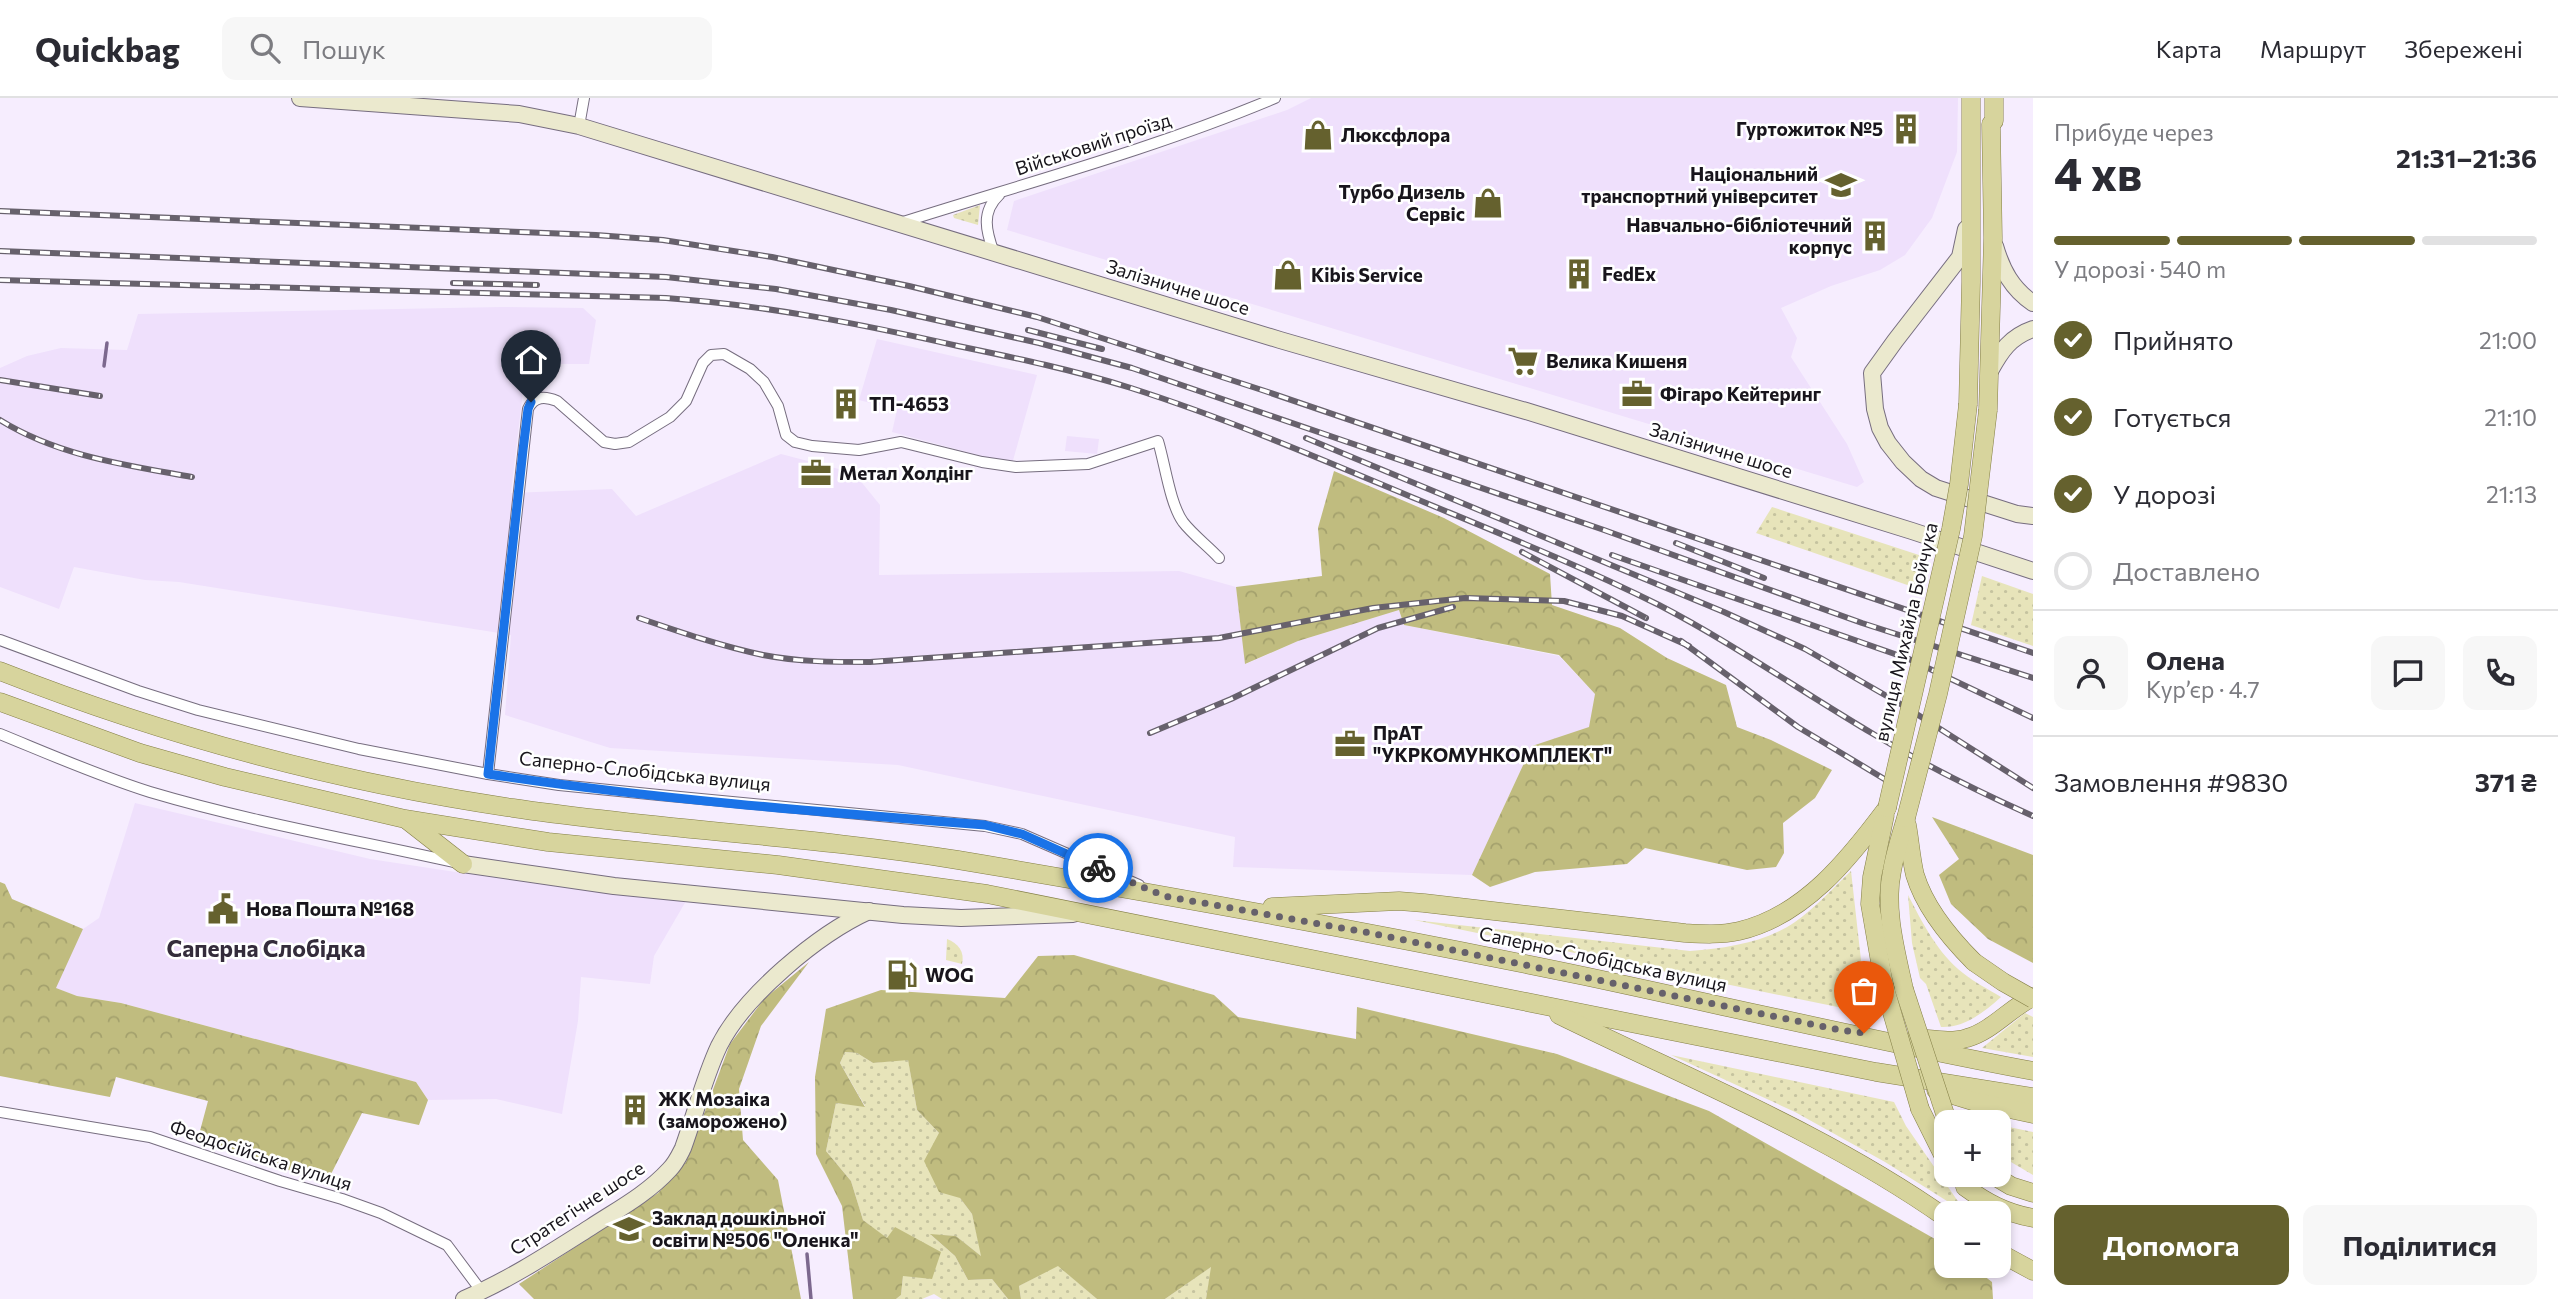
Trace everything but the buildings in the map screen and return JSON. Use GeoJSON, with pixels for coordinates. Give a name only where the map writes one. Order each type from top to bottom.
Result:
{"type":"FeatureCollection","features":[{"type":"Feature","properties":{"kind":"main road","name":"вулиця Михайла Бойчука"},"geometry":{"type":"LineString","coordinates":[[1934,1137],[1920,1109],[1884,985],[1870,904],[1874,866],[1886,808],[1951,530],[1959,484],[1968,404],[1971,98]]}},
{"type":"Feature","properties":{"kind":"main road"},"geometry":{"type":"LineString","coordinates":[[1944,1110],[1904,989],[1894,941],[1890,905],[1891,873],[1938,694],[1973,536],[1988,411],[1990,371],[1993,238],[1991,124],[1994,121],[1994,98]]}},
{"type":"Feature","properties":{"kind":"main road","name":"Саперно-Слобідська вулиця"},"geometry":{"type":"LineString","coordinates":[[0,671],[128,719],[207,743],[445,796],[576,816],[889,849],[1164,896],[1370,933],[2033,1071]]}},
{"type":"Feature","properties":{"kind":"main road"},"geometry":{"type":"LineString","coordinates":[[0,702],[140,753],[225,777],[405,819],[548,842],[872,877],[986,894],[1876,1072],[2033,1097]]}},
{"type":"Feature","properties":{"kind":"main road"},"geometry":{"type":"LineString","coordinates":[[1220,906],[1283,907],[1399,901],[1685,933],[1738,932],[1764,924],[1812,891],[1854,852],[1886,808]]}},
{"type":"Feature","properties":{"kind":"main road"},"geometry":{"type":"LineString","coordinates":[[1906,818],[1915,874],[1952,940],[1975,962],[2003,982],[2033,998]]}},
{"type":"Feature","properties":{"kind":"main road"},"geometry":{"type":"LineString","coordinates":[[405,819],[463,864]]}},
{"type":"Feature","properties":{"kind":"main road"},"geometry":{"type":"LineString","coordinates":[[1840,1030],[1912,1038],[1965,1039],[1982,1032],[2017,1004],[2033,998]]}},
{"type":"Feature","properties":{"kind":"main road"},"geometry":{"type":"LineString","coordinates":[[1538,1005],[1798,1130],[1898,1184],[1934,1210]]}},
{"type":"Feature","properties":{"kind":"main road"},"geometry":{"type":"LineString","coordinates":[[1876,1072],[1972,1101],[2033,1114]]}},
{"type":"Feature","properties":{"kind":"main road"},"geometry":{"type":"LineString","coordinates":[[2011,1186],[2033,1193]]}},
{"type":"Feature","properties":{"kind":"main road"},"geometry":{"type":"LineString","coordinates":[[1967,1187],[1985,1201]]}},
{"type":"Feature","properties":{"kind":"main road"},"geometry":{"type":"LineString","coordinates":[[2011,1215],[2033,1218]]}},
{"type":"Feature","properties":{"kind":"main road"},"geometry":{"type":"LineString","coordinates":[[2011,1252],[2027,1269]]}},
{"type":"Feature","properties":{"kind":"main road"},"geometry":{"type":"LineString","coordinates":[[2011,1260],[2027,1269]]}},
{"type":"Feature","properties":{"kind":"street","name":"Залізничне шосе"},"geometry":{"type":"LineString","coordinates":[[300,98],[519,114],[579,126],[1526,411],[2033,571]]}},
{"type":"Feature","properties":{"kind":"street"},"geometry":{"type":"LineString","coordinates":[[579,126],[584,98]]}},
{"type":"Feature","properties":{"kind":"street","name":"Військовий проїзд"},"geometry":{"type":"LineString","coordinates":[[898,224],[1228,118],[1275,98]]}},
{"type":"Feature","properties":{"kind":"street"},"geometry":{"type":"LineString","coordinates":[[1971,185],[1960,257],[1872,373],[1873,401],[1880,428],[1888,443],[1921,479],[1936,488],[2031,518]]}},
{"type":"Feature","properties":{"kind":"street","name":"Військовий проїзд"},"geometry":{"type":"LineString","coordinates":[[994,253],[986,229],[986,215],[991,203],[1001,193]]}},
{"type":"Feature","properties":{"kind":"street"},"geometry":{"type":"LineString","coordinates":[[1993,238],[2000,265],[2009,280],[2033,303]]}},
{"type":"Feature","properties":{"kind":"street"},"geometry":{"type":"LineString","coordinates":[[1990,371],[2004,346],[2015,337],[2033,329]]}},
{"type":"Feature","properties":{"kind":"street"},"geometry":{"type":"LineString","coordinates":[[488,774],[528,409],[531,402],[540,398],[557,401],[604,442],[629,442],[670,417],[686,401],[703,363],[711,355],[724,354],[750,369],[764,382],[778,405],[786,435],[795,442],[812,446],[859,450],[901,442],[982,462],[1016,467],[1088,464],[1158,441],[1178,514],[1220,558]]}},
{"type":"Feature","properties":{"kind":"street","name":"Саперно-Слобідська вулиця"},"geometry":{"type":"LineString","coordinates":[[0,640],[198,710],[359,749],[488,774],[559,785],[985,825],[1022,834],[1164,896]]}},
{"type":"Feature","properties":{"kind":"street"},"geometry":{"type":"LineString","coordinates":[[0,734],[148,791],[318,834],[463,864],[614,886],[870,911],[961,918],[1090,913]]}},
{"type":"Feature","properties":{"kind":"street","name":"Стратегічне шосе"},"geometry":{"type":"LineString","coordinates":[[464,1299],[482,1292],[544,1257],[625,1205],[668,1172],[677,1162],[683,1148],[718,1050],[750,1001],[783,970],[842,925],[870,911]]}},
{"type":"Feature","properties":{"kind":"street","name":"Феодосійська вулиця"},"geometry":{"type":"LineString","coordinates":[[0,1112],[150,1137],[381,1213],[447,1245],[482,1292]]}},
{"type":"Feature","properties":{"kind":"shaded area"},"geometry":{"type":"Polygon","coordinates":[[[1311,98],[1958,98],[1957,152],[1932,218],[1905,255],[1880,270],[1831,286],[1781,308],[1797,338],[1791,357],[1847,444],[1864,482],[1857,487],[1007,230],[1014,201],[1287,110],[1311,98]]]}},
{"type":"Feature","properties":{"kind":"shaded area"},"geometry":{"type":"Polygon","coordinates":[[[980,205],[978,225],[954,218],[953,215],[980,205]]]}},
{"type":"Feature","properties":{"kind":"shaded area"},"geometry":{"type":"Polygon","coordinates":[[[501,307],[583,308],[596,320],[589,364],[547,364],[543,391],[523,391],[511,493],[612,489],[636,516],[781,454],[854,473],[880,505],[879,575],[1179,571],[1236,587],[1246,664],[1298,641],[1399,610],[1404,625],[1559,656],[1595,694],[1590,727],[1532,746],[1472,875],[1233,867],[1235,837],[898,765],[610,748],[505,715],[511,635],[74,567],[59,609],[0,587],[0,368],[27,356],[61,348],[127,350],[138,314],[501,307]]]}},
{"type":"Feature","properties":{"kind":"shaded area"},"geometry":{"type":"Polygon","coordinates":[[[877,339],[1037,375],[1012,464],[892,432],[897,410],[859,400],[877,339]]]}},
{"type":"Feature","properties":{"kind":"shaded area"},"geometry":{"type":"Polygon","coordinates":[[[1067,436],[1099,439],[1097,454],[1065,451],[1067,436]]]}},
{"type":"Feature","properties":{"kind":"shaded area"},"geometry":{"type":"Polygon","coordinates":[[[1772,507],[1922,556],[1916,588],[1756,533],[1772,507]]]}},
{"type":"Feature","properties":{"kind":"shaded area"},"geometry":{"type":"Polygon","coordinates":[[[1982,576],[2033,594],[2033,646],[1971,625],[1982,576]]]}},
{"type":"Feature","properties":{"kind":"shaded area"},"geometry":{"type":"Polygon","coordinates":[[[135,803],[370,859],[529,883],[686,901],[654,956],[650,984],[581,977],[578,1021],[562,1114],[496,1099],[428,1100],[416,1082],[121,1003],[77,996],[55,988],[83,929],[99,918],[135,803]]]}},
{"type":"Feature","properties":{"kind":"shaded area"},"geometry":{"type":"Polygon","coordinates":[[[1851,871],[1862,969],[1854,976],[1867,1013],[1414,920],[1690,951],[1704,950],[1758,940],[1783,929],[1810,911],[1851,871]]]}},
{"type":"Feature","properties":{"kind":"shaded area"},"geometry":{"type":"Polygon","coordinates":[[[1908,895],[1931,937],[1946,957],[1967,976],[2001,997],[1966,1022],[1941,1027],[1926,984],[1920,978],[1912,943],[1908,895]]]}},
{"type":"Feature","properties":{"kind":"shaded area"},"geometry":{"type":"Polygon","coordinates":[[[947,939],[960,948],[962,964],[946,960],[947,939]]]}},
{"type":"Feature","properties":{"kind":"shaded area"},"geometry":{"type":"Polygon","coordinates":[[[2025,1013],[2033,1017],[2033,1057],[1982,1048],[2025,1013]]]}},
{"type":"Feature","properties":{"kind":"shaded area"},"geometry":{"type":"Polygon","coordinates":[[[845,1052],[857,1053],[873,1063],[908,1059],[917,1110],[939,1133],[960,1198],[972,1214],[982,1257],[956,1236],[931,1235],[955,1256],[968,1280],[992,1279],[1008,1299],[942,1299],[934,1294],[922,1299],[896,1299],[901,1295],[903,1276],[887,1239],[863,1220],[851,1181],[826,1151],[836,1103],[865,1106],[840,1063],[845,1052]]]}},
{"type":"Feature","properties":{"kind":"shaded area"},"geometry":{"type":"Polygon","coordinates":[[[1671,1055],[1894,1102],[1906,1126],[1934,1167],[1934,1187],[1948,1187],[1958,1201],[1947,1201],[1885,1162],[1795,1112],[1671,1055]]]}},
{"type":"Feature","properties":{"kind":"shaded area"},"geometry":{"type":"Polygon","coordinates":[[[2011,1127],[2033,1132],[2033,1175],[2011,1162],[2011,1127]]]}},
{"type":"Feature","properties":{"kind":"shaded area"},"geometry":{"type":"Polygon","coordinates":[[[1058,1265],[1097,1299],[1021,1299],[1019,1286],[1058,1265]]]}},
{"type":"Feature","properties":{"kind":"shaded area"},"geometry":{"type":"Polygon","coordinates":[[[1212,1266],[1206,1299],[1165,1299],[1212,1266]]]}},
{"type":"Feature","properties":{"kind":"green space"},"geometry":{"type":"Polygon","coordinates":[[[1334,471],[1444,518],[1550,574],[1552,605],[1620,628],[1667,658],[1726,685],[1737,727],[1771,740],[1832,770],[1815,798],[1783,823],[1784,853],[1776,867],[1747,870],[1645,848],[1627,864],[1535,872],[1490,887],[1472,875],[1532,746],[1589,727],[1595,694],[1559,655],[1404,625],[1399,610],[1298,641],[1245,664],[1236,587],[1322,576],[1318,528],[1334,471]]]}},
{"type":"Feature","properties":{"kind":"green space"},"geometry":{"type":"Polygon","coordinates":[[[1932,817],[2033,855],[2033,963],[1988,939],[1951,904],[1939,875],[1959,859],[1932,817]]]}},
{"type":"Feature","properties":{"kind":"green space"},"geometry":{"type":"Polygon","coordinates":[[[0,882],[5,884],[12,899],[83,929],[56,988],[77,996],[121,1003],[416,1082],[428,1100],[419,1125],[362,1113],[327,1182],[197,1142],[208,1101],[116,1077],[110,1097],[0,1076],[0,882]]]}},
{"type":"Feature","properties":{"kind":"green space"},"geometry":{"type":"Polygon","coordinates":[[[1074,955],[1214,995],[1238,1017],[1356,1039],[1357,1007],[1557,1054],[1709,1111],[1934,1238],[1934,1278],[1987,1278],[1992,1282],[1993,1299],[1206,1299],[1211,1267],[1165,1299],[1097,1299],[1058,1266],[1019,1286],[1021,1299],[1008,1299],[992,1279],[968,1280],[955,1256],[930,1234],[956,1236],[981,1256],[972,1214],[960,1198],[939,1192],[924,1161],[939,1133],[917,1110],[908,1060],[873,1063],[857,1053],[845,1052],[840,1063],[865,1107],[836,1103],[826,1151],[851,1181],[863,1220],[887,1238],[895,1227],[941,1252],[932,1279],[903,1276],[901,1295],[896,1299],[853,1299],[842,1206],[816,1154],[815,1077],[826,1009],[881,990],[1005,998],[1038,956],[1074,955]]]}},
{"type":"Feature","properties":{"kind":"green space"},"geometry":{"type":"Polygon","coordinates":[[[809,962],[761,1026],[739,1089],[743,1140],[778,1180],[801,1299],[534,1299],[519,1284],[658,1193],[686,1162],[730,1044],[764,999],[809,962]]]}},
{"type":"Feature","properties":{"kind":"waterway"},"geometry":{"type":"LineString","coordinates":[[104,366],[107,343]]}},
{"type":"Feature","properties":{"kind":"waterway"},"geometry":{"type":"LineString","coordinates":[[807,1254],[811,1299]]}},
{"type":"Feature","properties":{"kind":"railway"},"geometry":{"type":"LineString","coordinates":[[0,211],[663,240],[772,257],[909,286],[1037,317],[1265,391],[2033,653]]}},
{"type":"Feature","properties":{"kind":"railway"},"geometry":{"type":"LineString","coordinates":[[0,251],[666,277],[776,289],[891,310],[1039,343],[1132,368],[1604,530],[1862,623],[2033,678]]}},
{"type":"Feature","properties":{"kind":"railway"},"geometry":{"type":"LineString","coordinates":[[0,280],[703,301],[849,323],[1088,376],[1167,400],[1274,440],[1629,590],[1714,636],[1913,757],[2033,816]]}},
{"type":"Feature","properties":{"kind":"railway"},"geometry":{"type":"LineString","coordinates":[[453,283],[537,285]]}},
{"type":"Feature","properties":{"kind":"railway"},"geometry":{"type":"LineString","coordinates":[[1028,330],[1102,349]]}},
{"type":"Feature","properties":{"kind":"railway"},"geometry":{"type":"LineString","coordinates":[[0,380],[100,396]]}},
{"type":"Feature","properties":{"kind":"railway"},"geometry":{"type":"LineString","coordinates":[[0,420],[69,451],[192,477]]}},
{"type":"Feature","properties":{"kind":"railway"},"geometry":{"type":"LineString","coordinates":[[1306,438],[1724,612],[1805,649],[1904,706],[2033,788]]}},
{"type":"Feature","properties":{"kind":"railway"},"geometry":{"type":"LineString","coordinates":[[1676,543],[1764,578]]}},
{"type":"Feature","properties":{"kind":"railway"},"geometry":{"type":"LineString","coordinates":[[1522,552],[1646,618]]}},
{"type":"Feature","properties":{"kind":"railway"},"geometry":{"type":"LineString","coordinates":[[1612,555],[1909,659],[2033,718]]}},
{"type":"Feature","properties":{"kind":"railway"},"geometry":{"type":"LineString","coordinates":[[639,618],[763,655],[830,662],[870,662],[1219,638],[1373,608],[1465,598],[1564,601],[1622,616],[1689,646]]}},
{"type":"Feature","properties":{"kind":"railway"},"geometry":{"type":"LineString","coordinates":[[1150,733],[1231,699],[1378,628],[1453,607]]}},
{"type":"Feature","properties":{"kind":"railway"},"geometry":{"type":"LineString","coordinates":[[1681,641],[1798,727],[1886,780]]}},
{"type":"Feature","properties":{"kind":"way so far"},"geometry":{"type":"LineString","coordinates":[[1098,868],[1164,896],[1370,933],[1864,1033]]}},
{"type":"Feature","properties":{"kind":"place","name":"Гуртожиток №5"},"geometry":{"type":"Point","coordinates":[1906,129]}},
{"type":"Feature","properties":{"kind":"place","name":"Люксфлора"},"geometry":{"type":"Point","coordinates":[1318,135]}},
{"type":"Feature","properties":{"kind":"place","name":"Національний транспортний університет"},"geometry":{"type":"Point","coordinates":[1841,185]}},
{"type":"Feature","properties":{"kind":"place","name":"Турбо Дизель Сервіс"},"geometry":{"type":"Point","coordinates":[1488,203]}},
{"type":"Feature","properties":{"kind":"place","name":"Навчально-бібліотечний корпус"},"geometry":{"type":"Point","coordinates":[1875,236]}},
{"type":"Feature","properties":{"kind":"place","name":"FedEx"},"geometry":{"type":"Point","coordinates":[1579,274]}},
{"type":"Feature","properties":{"kind":"place","name":"Kibis Service"},"geometry":{"type":"Point","coordinates":[1288,275]}},
{"type":"Feature","properties":{"kind":"place","name":"Велика Кишеня"},"geometry":{"type":"Point","coordinates":[1523,361]}},
{"type":"Feature","properties":{"kind":"place","name":"Фігаро Кейтеринг"},"geometry":{"type":"Point","coordinates":[1637,394]}},
{"type":"Feature","properties":{"kind":"place","name":"ТП-4653"},"geometry":{"type":"Point","coordinates":[846,404]}},
{"type":"Feature","properties":{"kind":"place","name":"Метал Холдінг"},"geometry":{"type":"Point","coordinates":[816,473]}},
{"type":"Feature","properties":{"kind":"place","name":"ПрАТ \"УКРКОМУНКОМПЛЕКТ\""},"geometry":{"type":"Point","coordinates":[1350,744]}},
{"type":"Feature","properties":{"kind":"place","name":"Нова Пошта №168"},"geometry":{"type":"Point","coordinates":[223,909]}},
{"type":"Feature","properties":{"kind":"place","name":"WOG"},"geometry":{"type":"Point","coordinates":[902,975]}},
{"type":"Feature","properties":{"kind":"place","name":"ЖК Мозаіка (заморожено)"},"geometry":{"type":"Point","coordinates":[635,1110]}},
{"type":"Feature","properties":{"kind":"place","name":"Заклад дошкільної освіти №506 \"Оленка\""},"geometry":{"type":"Point","coordinates":[629,1229]}},
{"type":"Feature","properties":{"kind":"district","name":"Саперна Слобідка"},"geometry":{"type":"Point","coordinates":[266,949]}},
{"type":"Feature","properties":{"kind":"route"},"geometry":{"type":"LineString","coordinates":[[531,402],[523,450],[488,774],[559,785],[985,825],[1022,834],[1098,868]]}}]}
